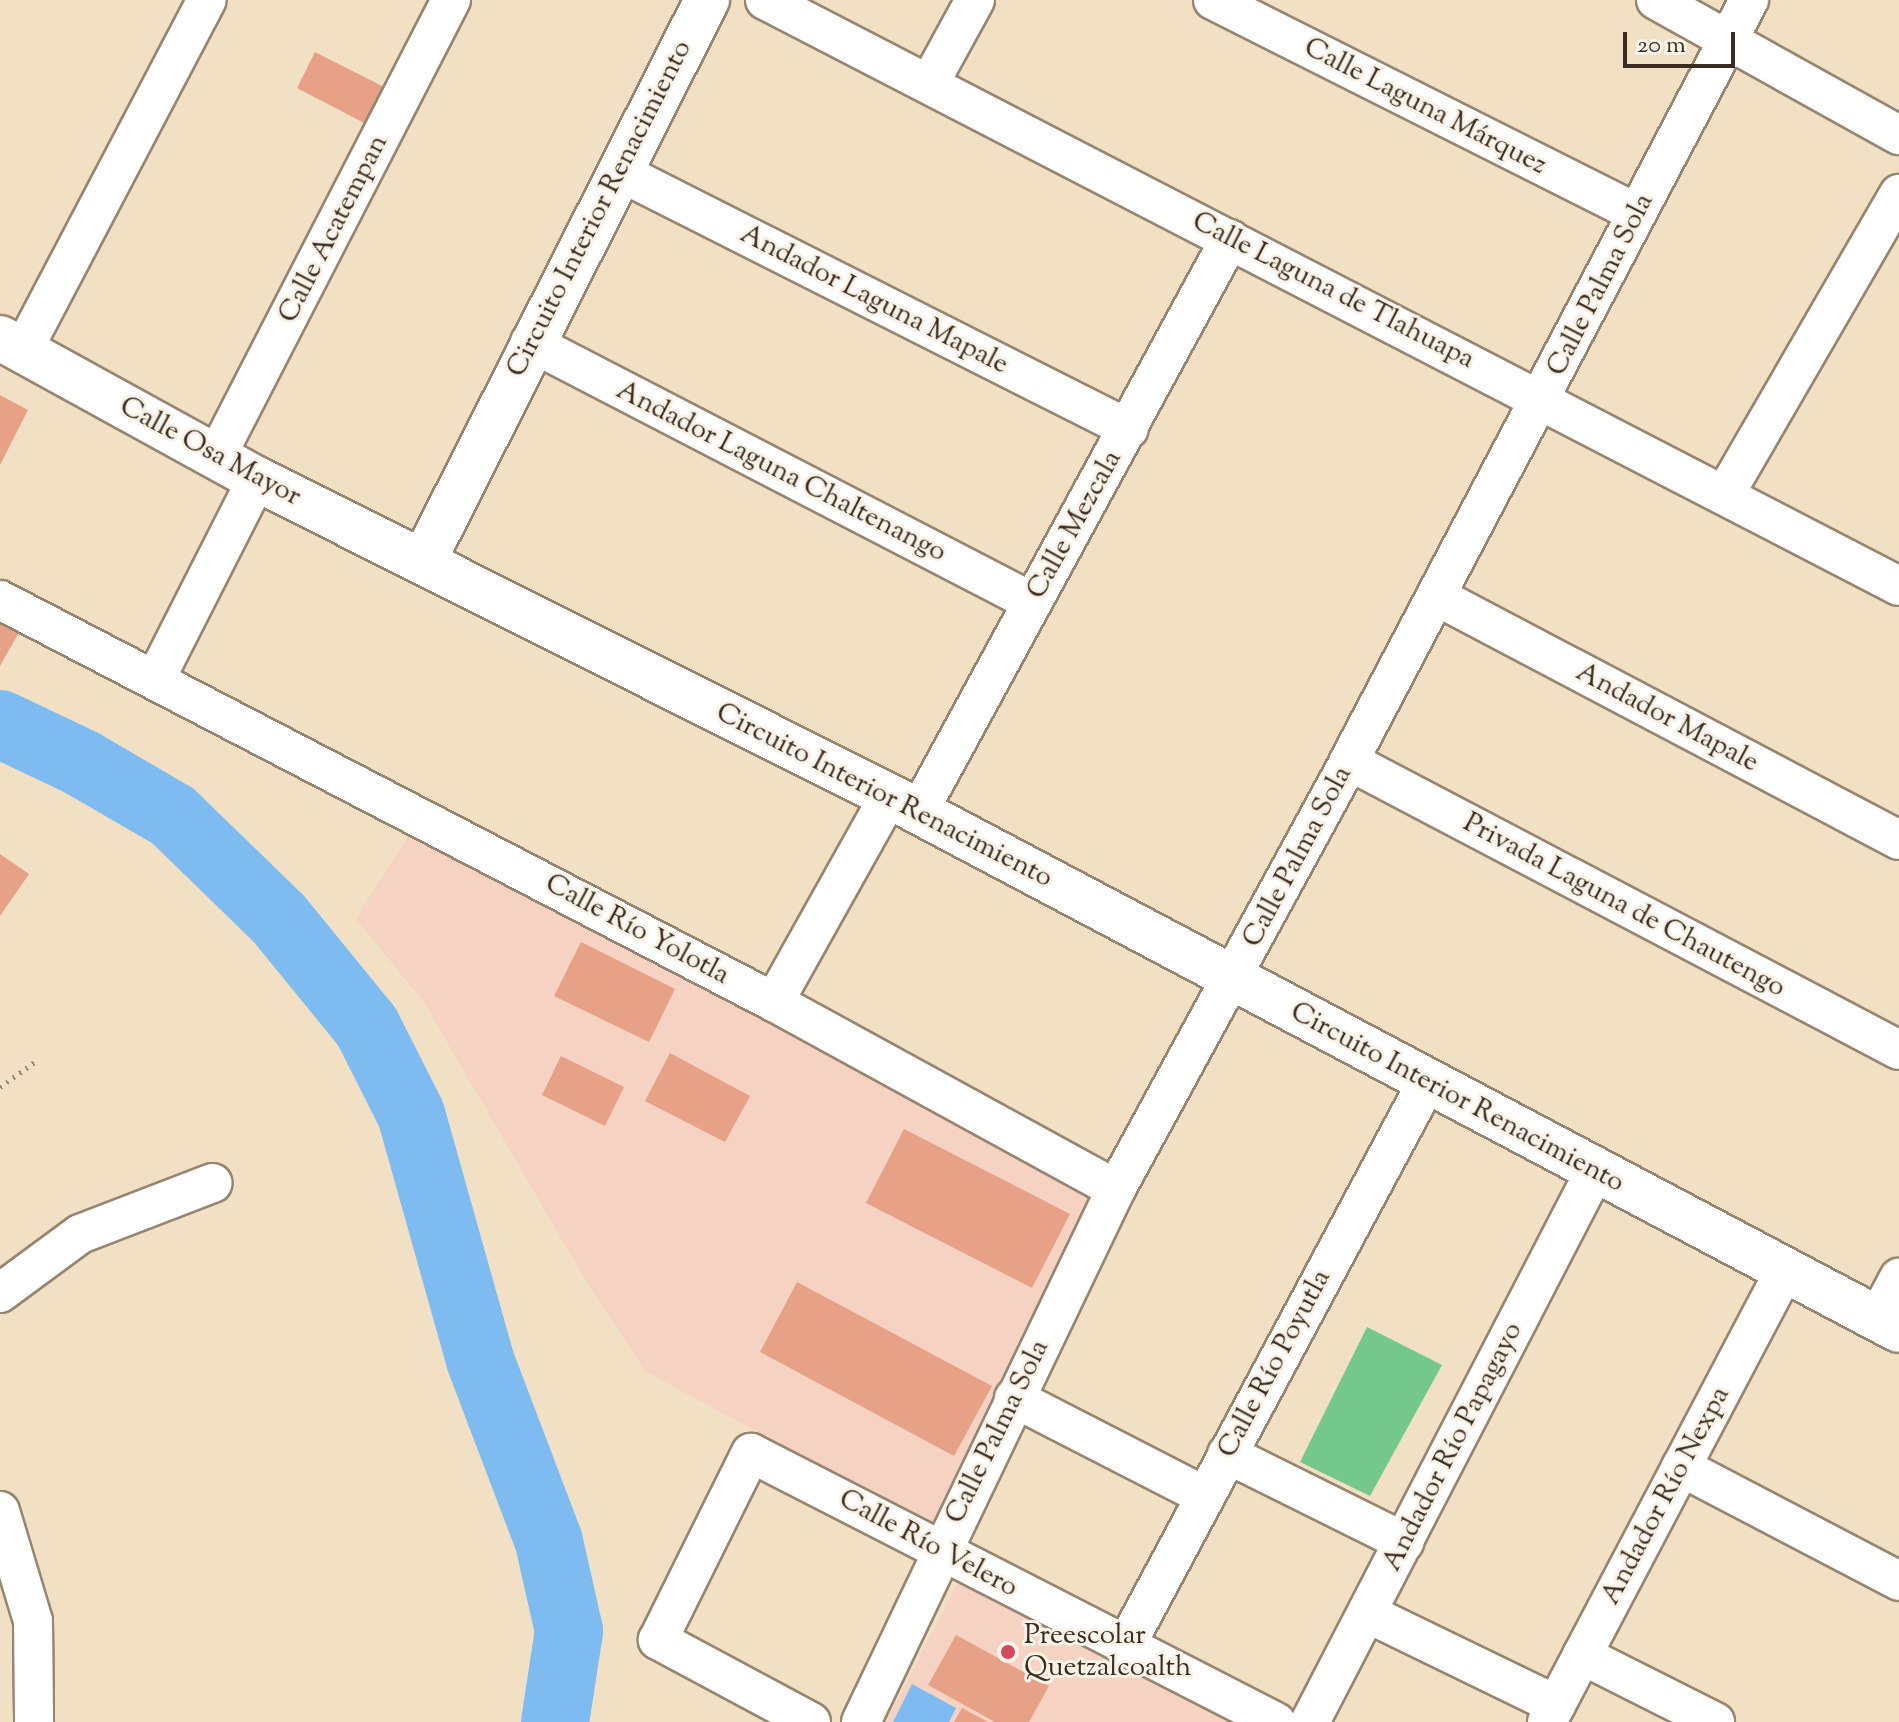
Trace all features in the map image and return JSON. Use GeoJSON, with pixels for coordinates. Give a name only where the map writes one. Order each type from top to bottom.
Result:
{"type":"FeatureCollection","features":[{"type":"Feature","properties":{"kind":"main road","name":"Circuito Interior Renacimiento"},"geometry":{"type":"LineString","coordinates":[[707,0],[530,342],[423,562],[904,804],[1888,1324]]}},
{"type":"Feature","properties":{"kind":"main road","name":"Calle Osa Mayor"},"geometry":{"type":"LineString","coordinates":[[11,344],[257,479],[423,562]]}},
{"type":"Feature","properties":{"kind":"street"},"geometry":{"type":"LineString","coordinates":[[11,344],[207,0]]}},
{"type":"Feature","properties":{"kind":"street","name":"Calle Acatempan"},"geometry":{"type":"LineString","coordinates":[[216,457],[451,0]]}},
{"type":"Feature","properties":{"kind":"street","name":"Calle Laguna de Tlahuapa"},"geometry":{"type":"LineString","coordinates":[[765,0],[1542,398],[1899,586]]}},
{"type":"Feature","properties":{"kind":"street"},"geometry":{"type":"LineString","coordinates":[[929,84],[975,0]]}},
{"type":"Feature","properties":{"kind":"street","name":"Calle Laguna Márquez"},"geometry":{"type":"LineString","coordinates":[[1213,0],[1637,213]]}},
{"type":"Feature","properties":{"kind":"street"},"geometry":{"type":"LineString","coordinates":[[1656,0],[1899,135]]}},
{"type":"Feature","properties":{"kind":"street","name":"Calle Palma Sola"},"geometry":{"type":"LineString","coordinates":[[861,1722],[940,1550],[1116,1189],[1349,761],[1749,0]]}},
{"type":"Feature","properties":{"kind":"street","name":"Andador Laguna Mapale"},"geometry":{"type":"LineString","coordinates":[[620,172],[1129,429]]}},
{"type":"Feature","properties":{"kind":"street"},"geometry":{"type":"LineString","coordinates":[[1725,494],[1899,194]]}},
{"type":"Feature","properties":{"kind":"street","name":"Calle Mezcala"},"geometry":{"type":"LineString","coordinates":[[774,1002],[1032,602],[1230,239]]}},
{"type":"Feature","properties":{"kind":"street","name":"Andador Laguna Chaltenango"},"geometry":{"type":"LineString","coordinates":[[530,342],[1032,602]]}},
{"type":"Feature","properties":{"kind":"street"},"geometry":{"type":"LineString","coordinates":[[156,678],[257,479]]}},
{"type":"Feature","properties":{"kind":"street","name":"Andador Mapale"},"geometry":{"type":"LineString","coordinates":[[1436,596],[1899,840]]}},
{"type":"Feature","properties":{"kind":"street","name":"Calle Río Yolotla"},"geometry":{"type":"LineString","coordinates":[[0,600],[156,678],[774,1002],[1116,1189]]}},
{"type":"Feature","properties":{"kind":"street","name":"Privada Laguna de Chautengo"},"geometry":{"type":"LineString","coordinates":[[1349,761],[1899,1050]]}},
{"type":"Feature","properties":{"kind":"street","name":"Calle Río Poyutla"},"geometry":{"type":"LineString","coordinates":[[1125,1647],[1427,1082]]}},
{"type":"Feature","properties":{"kind":"street","name":"Andador Río Papagayo"},"geometry":{"type":"LineString","coordinates":[[1310,1722],[1369,1614],[1595,1171]]}},
{"type":"Feature","properties":{"kind":"street"},"geometry":{"type":"LineString","coordinates":[[0,1293],[80,1234],[213,1183]]}},
{"type":"Feature","properties":{"kind":"street","name":"Andador Río Nexpa"},"geometry":{"type":"LineString","coordinates":[[1551,1714],[1785,1270]]}},
{"type":"Feature","properties":{"kind":"street"},"geometry":{"type":"LineString","coordinates":[[1888,1324],[1899,1278]]}},
{"type":"Feature","properties":{"kind":"street"},"geometry":{"type":"LineString","coordinates":[[1014,1398],[1205,1496]]}},
{"type":"Feature","properties":{"kind":"street","name":"Calle Río Velero"},"geometry":{"type":"LineString","coordinates":[[811,1722],[658,1640],[751,1453],[1276,1722]]}},
{"type":"Feature","properties":{"kind":"street"},"geometry":{"type":"LineString","coordinates":[[1227,1454],[1404,1542]]}},
{"type":"Feature","properties":{"kind":"street"},"geometry":{"type":"LineString","coordinates":[[1681,1467],[1899,1581]]}},
{"type":"Feature","properties":{"kind":"street"},"geometry":{"type":"LineString","coordinates":[[0,1511],[33,1621],[34,1722]]}},
{"type":"Feature","properties":{"kind":"street"},"geometry":{"type":"LineString","coordinates":[[1369,1614],[1551,1714]]}},
{"type":"Feature","properties":{"kind":"street"},"geometry":{"type":"LineString","coordinates":[[1582,1655],[1715,1722]]}},
{"type":"Feature","properties":{"kind":"path"},"geometry":{"type":"LineString","coordinates":[[0,1087],[36,1061]]}},
{"type":"Feature","properties":{"kind":"shaded area"},"geometry":{"type":"Polygon","coordinates":[[[410,833],[1103,1197],[938,1529],[645,1371],[583,1276],[423,1001],[356,919],[410,833]]]}},
{"type":"Feature","properties":{"kind":"shaded area","name":"Preescolar Quetzalcoalth"},"geometry":{"type":"Polygon","coordinates":[[[958,1582],[1228,1722],[886,1722],[958,1582]]]}},
{"type":"Feature","properties":{"kind":"green space"},"geometry":{"type":"Polygon","coordinates":[[[1367,1327],[1442,1365],[1370,1496],[1300,1462],[1367,1327]]]}},
{"type":"Feature","properties":{"kind":"water"},"geometry":{"type":"Polygon","coordinates":[[[912,1684],[956,1708],[949,1722],[893,1722],[912,1684]]]}},
{"type":"Feature","properties":{"kind":"building"},"geometry":{"type":"Polygon","coordinates":[[[315,52],[386,88],[368,125],[297,88],[315,52]]]}},
{"type":"Feature","properties":{"kind":"building"},"geometry":{"type":"Polygon","coordinates":[[[0,395],[28,410],[0,465],[0,395]]]}},
{"type":"Feature","properties":{"kind":"building"},"geometry":{"type":"Polygon","coordinates":[[[0,617],[21,629],[0,666],[0,617]]]}},
{"type":"Feature","properties":{"kind":"building"},"geometry":{"type":"Polygon","coordinates":[[[0,854],[29,874],[0,916],[0,854]]]}},
{"type":"Feature","properties":{"kind":"building"},"geometry":{"type":"Polygon","coordinates":[[[581,942],[675,989],[649,1042],[554,996],[581,942]]]}},
{"type":"Feature","properties":{"kind":"building"},"geometry":{"type":"Polygon","coordinates":[[[670,1053],[750,1096],[725,1142],[645,1101],[670,1053]]]}},
{"type":"Feature","properties":{"kind":"building"},"geometry":{"type":"Polygon","coordinates":[[[561,1056],[624,1087],[605,1126],[542,1095],[561,1056]]]}},
{"type":"Feature","properties":{"kind":"building"},"geometry":{"type":"Polygon","coordinates":[[[904,1129],[1070,1214],[1032,1288],[866,1203],[904,1129]]]}},
{"type":"Feature","properties":{"kind":"building"},"geometry":{"type":"Polygon","coordinates":[[[797,1282],[992,1386],[954,1456],[760,1352],[797,1282]]]}},
{"type":"Feature","properties":{"kind":"building"},"geometry":{"type":"Polygon","coordinates":[[[956,1635],[1049,1686],[1029,1722],[995,1722],[928,1685],[956,1635]]]}},
{"type":"Feature","properties":{"kind":"building"},"geometry":{"type":"Polygon","coordinates":[[[962,1708],[988,1722],[954,1722],[962,1708]]]}},
{"type":"Feature","properties":{"kind":"waterway"},"geometry":{"type":"LineString","coordinates":[[0,724],[82,763],[173,816],[279,919],[367,1027],[411,1114],[480,1360],[549,1542],[569,1631],[555,1722]]}},
{"type":"Feature","properties":{"kind":"place","name":"Preescolar Quetzalcoalth"},"geometry":{"type":"Point","coordinates":[1008,1652]}}]}
